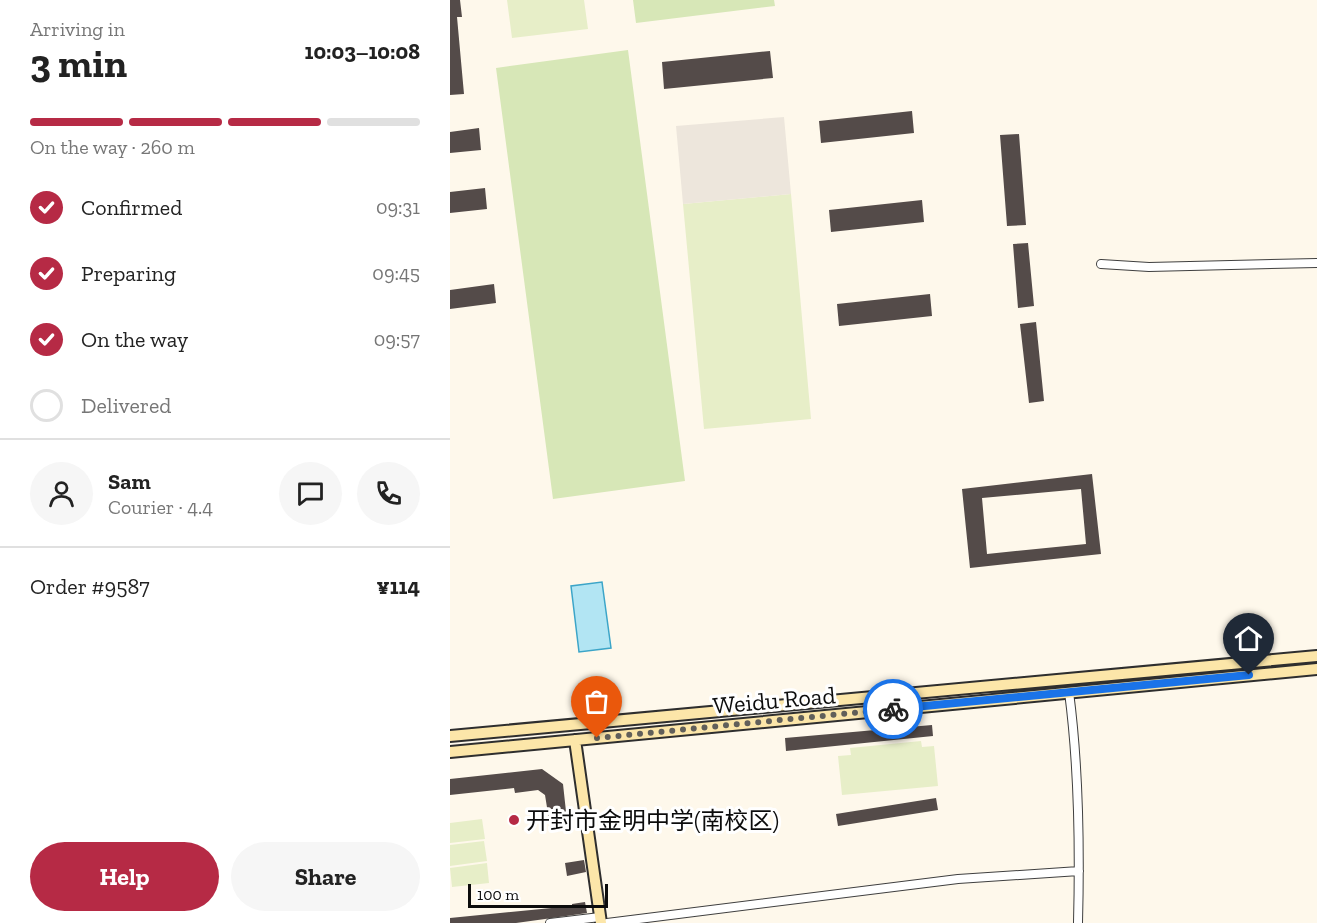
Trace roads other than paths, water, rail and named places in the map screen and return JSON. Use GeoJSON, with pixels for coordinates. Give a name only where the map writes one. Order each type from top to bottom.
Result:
{"type":"FeatureCollection","features":[{"type":"Feature","properties":{"kind":"main road","name":"Weidu Road"},"geometry":{"type":"LineString","coordinates":[[450,736],[1317,656]]}},
{"type":"Feature","properties":{"kind":"main road","name":"Weidu Road"},"geometry":{"type":"LineString","coordinates":[[450,752],[1317,669]]}},
{"type":"Feature","properties":{"kind":"main road"},"geometry":{"type":"LineString","coordinates":[[575,740],[603,921]]}},
{"type":"Feature","properties":{"kind":"street"},"geometry":{"type":"LineString","coordinates":[[1101,264],[1149,267],[1317,263]]}},
{"type":"Feature","properties":{"kind":"street"},"geometry":{"type":"LineString","coordinates":[[1069,692],[1075,734],[1079,871],[1078,923]]}},
{"type":"Feature","properties":{"kind":"street"},"geometry":{"type":"LineString","coordinates":[[550,923],[603,921],[958,879],[1079,871]]}},
{"type":"Feature","properties":{"kind":"water"},"geometry":{"type":"Polygon","coordinates":[[[602,582],[611,648],[579,652],[571,586],[602,582]]]}},
{"type":"Feature","properties":{"kind":"place","name":"开封市金明中学(南校区)"},"geometry":{"type":"Point","coordinates":[514,820]}}]}
